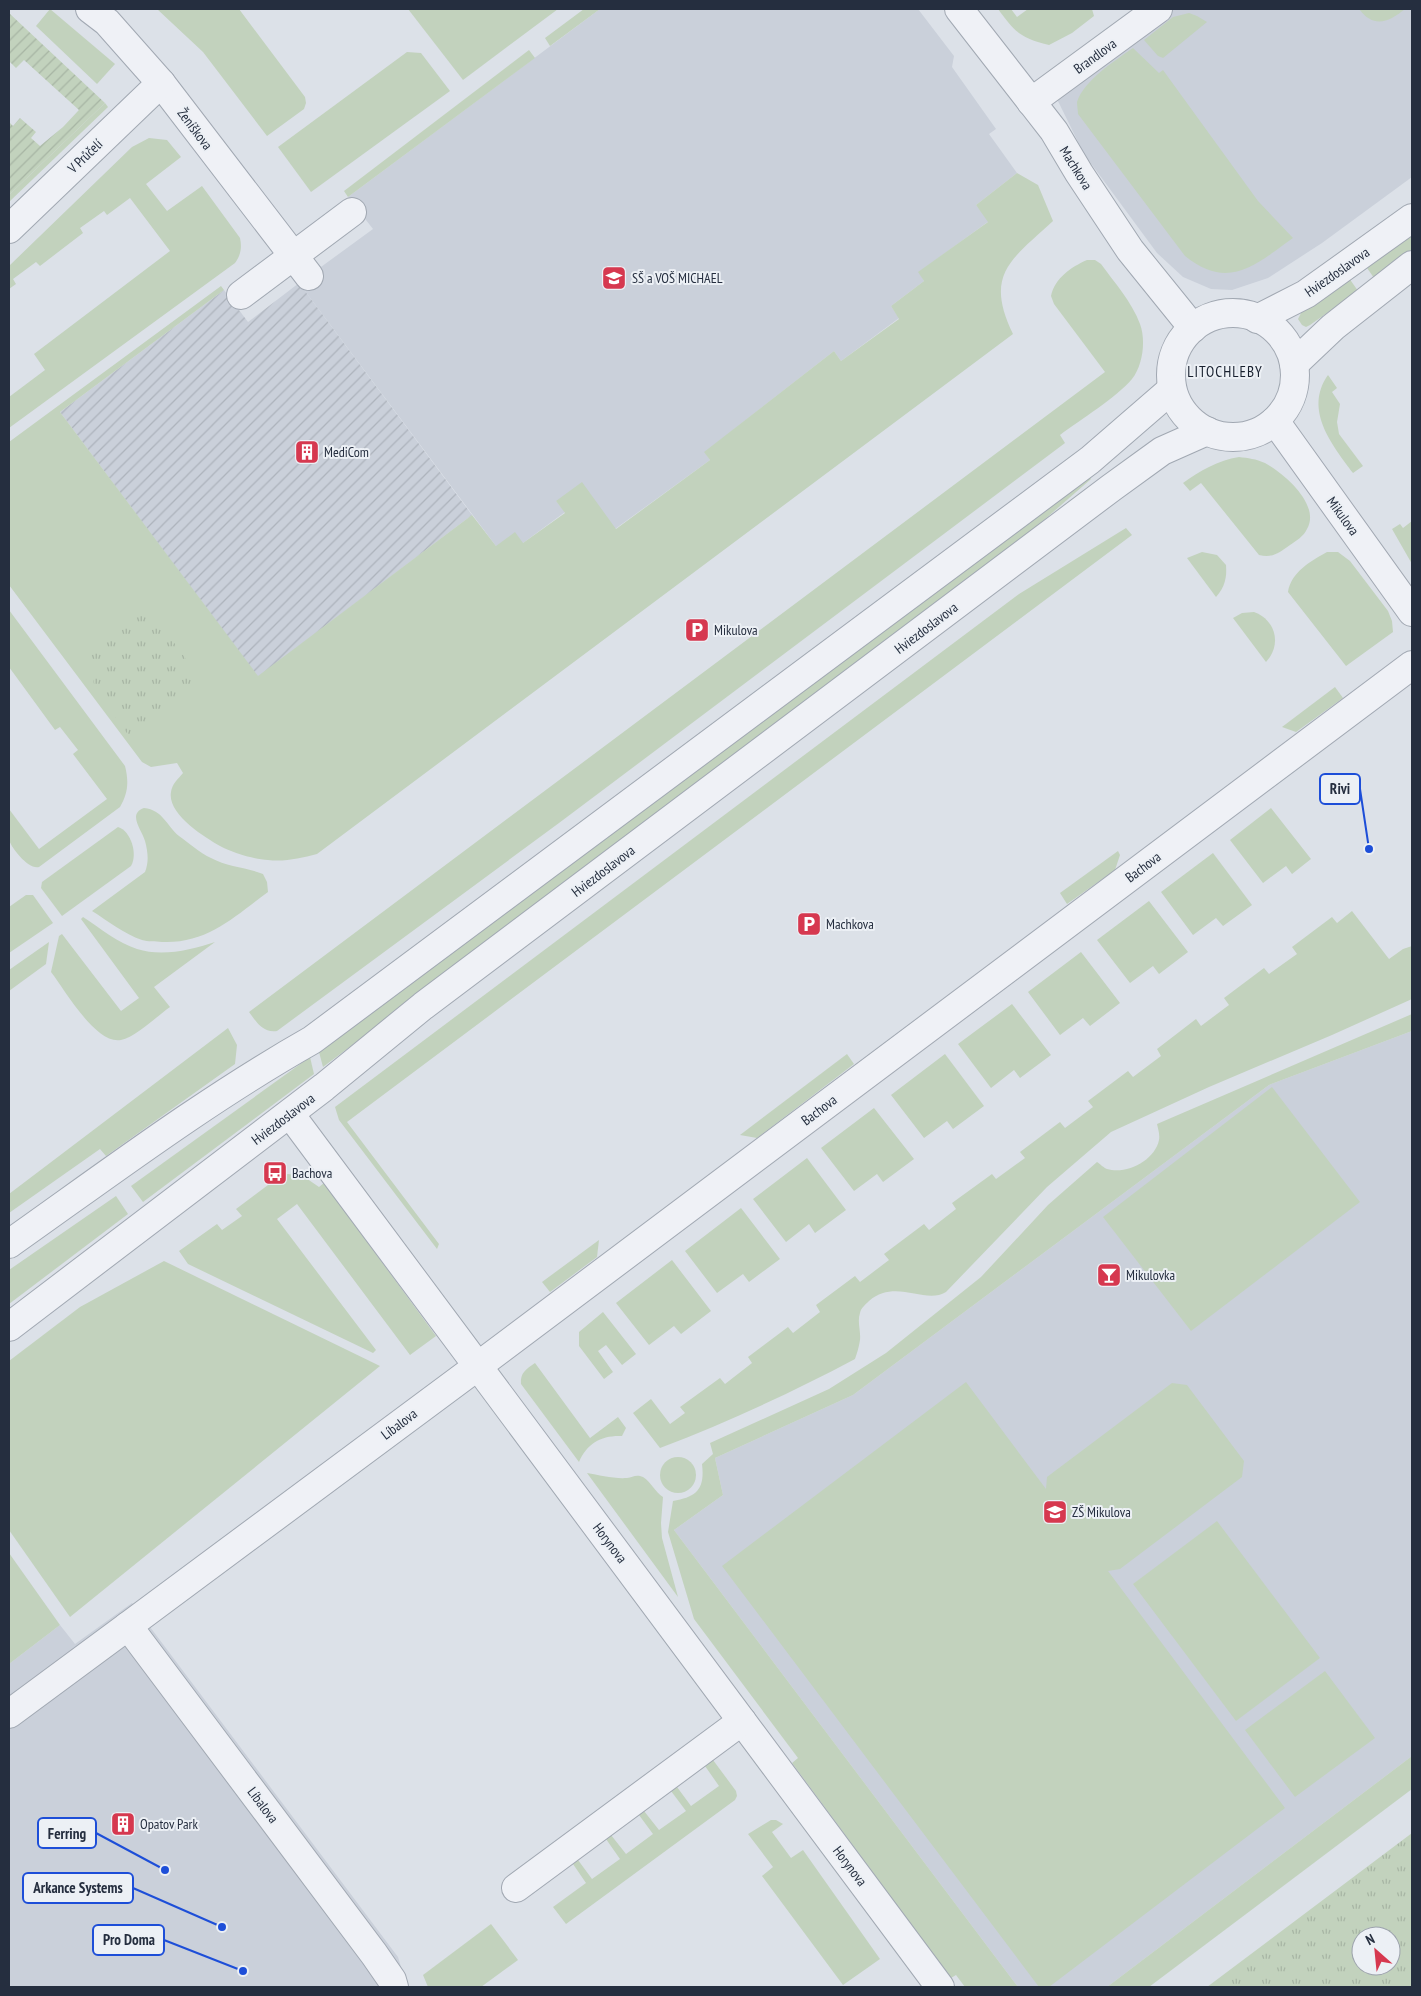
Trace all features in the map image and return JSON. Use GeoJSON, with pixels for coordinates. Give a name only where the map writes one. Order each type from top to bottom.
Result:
{"type":"FeatureCollection","features":[{"type":"Feature","properties":{"kind":"street","name":"Ženíškova"},"geometry":{"type":"LineString","coordinates":[[90,9],[107,22],[161,83],[301,266]]}},
{"type":"Feature","properties":{"kind":"street","name":"Machkova"},"geometry":{"type":"LineString","coordinates":[[958,9],[1054,131],[1079,173],[1130,250],[1193,328]]}},
{"type":"Feature","properties":{"kind":"street","name":"Brandlova"},"geometry":{"type":"LineString","coordinates":[[1031,102],[1158,9]]}},
{"type":"Feature","properties":{"kind":"street","name":"V Průčelí"},"geometry":{"type":"LineString","coordinates":[[9,229],[161,83]]}},
{"type":"Feature","properties":{"kind":"street"},"geometry":{"type":"LineString","coordinates":[[240,295],[301,266],[352,212]]}},
{"type":"Feature","properties":{"kind":"street","name":"Hviezdoslavova"},"geometry":{"type":"LineString","coordinates":[[1257,319],[1306,294],[1412,218]]}},
{"type":"Feature","properties":{"kind":"street"},"geometry":{"type":"LineString","coordinates":[[1294,364],[1333,327],[1412,264]]}},
{"type":"Feature","properties":{"kind":"street"},"geometry":{"type":"LineString","coordinates":[[1229,314],[1249,316],[1257,319],[1274,330],[1287,345],[1294,364],[1294,385],[1291,395],[1275,421],[1253,434],[1230,437],[1207,431],[1199,427],[1179,406],[1172,389],[1171,378],[1174,356],[1193,328],[1210,318],[1229,314]]}},
{"type":"Feature","properties":{"kind":"street"},"geometry":{"type":"LineString","coordinates":[[9,1244],[161,1136],[269,1064],[312,1040],[1090,460],[1172,389]]}},
{"type":"Feature","properties":{"kind":"street","name":"Mikulova"},"geometry":{"type":"LineString","coordinates":[[1275,421],[1412,612]]}},
{"type":"Feature","properties":{"kind":"street","name":"Hviezdoslavova"},"geometry":{"type":"LineString","coordinates":[[9,1327],[290,1114],[431,1000],[1111,488],[1162,451],[1207,431]]}},
{"type":"Feature","properties":{"kind":"street","name":"Bachova"},"geometry":{"type":"LineString","coordinates":[[478,1366],[1412,666]]}},
{"type":"Feature","properties":{"kind":"street"},"geometry":{"type":"LineString","coordinates":[[290,1114],[478,1366]]}},
{"type":"Feature","properties":{"kind":"street","name":"Líbalova"},"geometry":{"type":"LineString","coordinates":[[9,1714],[478,1366]]}},
{"type":"Feature","properties":{"kind":"street","name":"Horynova"},"geometry":{"type":"LineString","coordinates":[[478,1366],[940,1987]]}},
{"type":"Feature","properties":{"kind":"street","name":"Líbalova"},"geometry":{"type":"LineString","coordinates":[[128,1626],[374,1954],[392,1980],[394,1987]]}},
{"type":"Feature","properties":{"kind":"street"},"geometry":{"type":"LineString","coordinates":[[516,1888],[742,1721]]}},
{"type":"Feature","properties":{"kind":"shaded area","name":"SŠ a VOŠ MICHAEL"},"geometry":{"type":"Polygon","coordinates":[[[600,9],[918,9],[954,56],[952,67],[996,129],[989,134],[1017,173],[976,205],[989,221],[919,272],[924,281],[891,306],[899,318],[841,361],[834,351],[705,452],[710,460],[615,529],[556,501],[565,512],[523,543],[496,546],[299,283],[373,229],[348,197],[600,9]]]}},
{"type":"Feature","properties":{"kind":"shaded area"},"geometry":{"type":"Polygon","coordinates":[[[1171,9],[1412,9],[1412,177],[1322,243],[1268,278],[1232,290],[1211,289],[1183,277],[1157,253],[1084,154],[1055,95],[1171,9]]]}},
{"type":"Feature","properties":{"kind":"shaded area"},"geometry":{"type":"Polygon","coordinates":[[[299,283],[472,515],[258,677],[60,412],[224,290],[248,322],[299,283]]]}},
{"type":"Feature","properties":{"kind":"shaded area","name":"ZŠ Mikulova"},"geometry":{"type":"Polygon","coordinates":[[[1412,1031],[1412,1756],[1107,1987],[1018,1987],[674,1530],[723,1495],[715,1458],[853,1395],[1269,1085],[1412,1031]]]}},
{"type":"Feature","properties":{"kind":"shaded area"},"geometry":{"type":"Polygon","coordinates":[[[132,1603],[398,1957],[407,1987],[9,1987],[9,1664],[60,1625],[75,1644],[132,1603]]]}},
{"type":"Feature","properties":{"kind":"green space"},"geometry":{"type":"Polygon","coordinates":[[[50,9],[115,64],[97,84],[36,26],[50,9]]]}},
{"type":"Feature","properties":{"kind":"green space"},"geometry":{"type":"Polygon","coordinates":[[[157,9],[239,9],[305,97],[304,109],[267,136],[203,52],[157,9]]]}},
{"type":"Feature","properties":{"kind":"green space"},"geometry":{"type":"Polygon","coordinates":[[[408,9],[558,9],[463,80],[408,9]]]}},
{"type":"Feature","properties":{"kind":"green space"},"geometry":{"type":"Polygon","coordinates":[[[584,9],[600,9],[550,46],[545,38],[584,9]]]}},
{"type":"Feature","properties":{"kind":"green space"},"geometry":{"type":"Polygon","coordinates":[[[998,9],[1011,9],[1017,17],[1028,9],[1092,9],[1094,16],[1072,33],[1049,45],[1031,40],[1019,33],[998,9]]]}},
{"type":"Feature","properties":{"kind":"green space"},"geometry":{"type":"Polygon","coordinates":[[[1359,9],[1405,9],[1387,20],[1376,21],[1370,19],[1359,9]]]}},
{"type":"Feature","properties":{"kind":"green space"},"geometry":{"type":"Polygon","coordinates":[[[9,13],[105,103],[9,195],[9,122],[13,126],[20,118],[36,132],[31,138],[40,146],[63,127],[79,110],[24,60],[16,68],[9,61],[9,13]]]}},
{"type":"Feature","properties":{"kind":"green space"},"geometry":{"type":"Polygon","coordinates":[[[1189,13],[1207,22],[1163,58],[1158,56],[1144,40],[1173,17],[1189,13]]]}},
{"type":"Feature","properties":{"kind":"green space"},"geometry":{"type":"Polygon","coordinates":[[[1133,48],[1159,73],[1163,70],[1258,201],[1293,238],[1254,265],[1228,273],[1215,272],[1185,256],[1078,114],[1077,102],[1086,86],[1101,71],[1133,48]]]}},
{"type":"Feature","properties":{"kind":"green space"},"geometry":{"type":"Polygon","coordinates":[[[529,50],[535,58],[348,197],[344,191],[529,50]]]}},
{"type":"Feature","properties":{"kind":"green space"},"geometry":{"type":"Polygon","coordinates":[[[407,52],[421,53],[450,91],[311,192],[278,147],[407,52]]]}},
{"type":"Feature","properties":{"kind":"green space"},"geometry":{"type":"Polygon","coordinates":[[[105,103],[108,107],[9,202],[9,195],[105,103]]]}},
{"type":"Feature","properties":{"kind":"green space"},"geometry":{"type":"Polygon","coordinates":[[[149,138],[167,140],[181,157],[146,184],[167,211],[202,186],[240,238],[241,248],[239,257],[235,263],[9,428],[9,397],[45,370],[34,354],[170,251],[130,198],[107,215],[104,211],[80,228],[83,233],[40,266],[36,262],[13,279],[16,284],[9,289],[9,266],[132,147],[149,138]]]}},
{"type":"Feature","properties":{"kind":"green space"},"geometry":{"type":"Polygon","coordinates":[[[1017,173],[1038,185],[1053,221],[1014,258],[1006,270],[1002,282],[1001,297],[1013,334],[317,854],[281,860],[250,857],[220,846],[196,831],[181,816],[171,800],[173,787],[183,773],[177,763],[151,767],[142,762],[9,585],[9,442],[221,286],[224,290],[60,412],[258,676],[472,515],[496,546],[515,532],[523,543],[565,513],[556,501],[582,482],[616,529],[710,460],[704,452],[834,351],[841,361],[899,319],[891,306],[924,281],[918,272],[988,222],[976,205],[1017,173]]]}},
{"type":"Feature","properties":{"kind":"green space"},"geometry":{"type":"Polygon","coordinates":[[[1412,230],[1412,249],[1374,278],[1365,265],[1412,230]]]}},
{"type":"Feature","properties":{"kind":"green space"},"geometry":{"type":"Polygon","coordinates":[[[1087,260],[1095,260],[1101,264],[1122,292],[1137,316],[1142,330],[1143,345],[1139,367],[1132,379],[1108,401],[1060,435],[1065,443],[559,823],[277,1031],[264,1029],[258,1023],[249,1012],[1105,372],[1054,304],[1051,296],[1056,284],[1064,274],[1087,260]]]}},
{"type":"Feature","properties":{"kind":"green space"},"geometry":{"type":"Polygon","coordinates":[[[1349,278],[1358,291],[1310,325],[1306,327],[1302,325],[1298,319],[1301,313],[1349,278]]]}},
{"type":"Feature","properties":{"kind":"green space"},"geometry":{"type":"Polygon","coordinates":[[[1328,375],[1337,388],[1332,392],[1340,404],[1337,422],[1339,434],[1363,466],[1353,473],[1330,439],[1320,414],[1321,388],[1328,375]]]}},
{"type":"Feature","properties":{"kind":"green space"},"geometry":{"type":"Polygon","coordinates":[[[1239,457],[1265,463],[1282,474],[1305,500],[1309,510],[1310,520],[1304,534],[1276,554],[1268,556],[1259,555],[1201,483],[1190,491],[1183,483],[1210,467],[1239,457]]]}},
{"type":"Feature","properties":{"kind":"green space"},"geometry":{"type":"Polygon","coordinates":[[[1088,474],[1091,479],[997,561],[323,1067],[319,1052],[1088,474]]]}},
{"type":"Feature","properties":{"kind":"green space"},"geometry":{"type":"Polygon","coordinates":[[[1412,521],[1412,564],[1392,529],[1400,524],[1403,528],[1412,521]]]}},
{"type":"Feature","properties":{"kind":"green space"},"geometry":{"type":"Polygon","coordinates":[[[1126,528],[1132,535],[347,1122],[439,1244],[437,1249],[339,1120],[335,1107],[1019,594],[1126,528]]]}},
{"type":"Feature","properties":{"kind":"green space"},"geometry":{"type":"Polygon","coordinates":[[[1202,552],[1217,555],[1226,565],[1225,582],[1216,597],[1187,558],[1202,552]]]}},
{"type":"Feature","properties":{"kind":"green space"},"geometry":{"type":"Polygon","coordinates":[[[1327,552],[1338,552],[1350,561],[1388,611],[1392,621],[1393,632],[1346,666],[1288,592],[1297,573],[1308,563],[1327,552]]]}},
{"type":"Feature","properties":{"kind":"green space"},"geometry":{"type":"Polygon","coordinates":[[[147,606],[203,682],[129,736],[95,689],[87,650],[147,606]]]}},
{"type":"Feature","properties":{"kind":"green space"},"geometry":{"type":"Polygon","coordinates":[[[9,610],[125,766],[127,777],[125,797],[120,807],[39,867],[26,862],[11,844],[8,833],[9,809],[39,849],[107,799],[73,754],[78,750],[60,727],[55,730],[9,667],[9,610]]]}},
{"type":"Feature","properties":{"kind":"green space"},"geometry":{"type":"Polygon","coordinates":[[[1254,612],[1267,621],[1272,627],[1274,634],[1274,648],[1266,662],[1233,618],[1242,613],[1254,612]]]}},
{"type":"Feature","properties":{"kind":"green space"},"geometry":{"type":"Polygon","coordinates":[[[1335,687],[1343,698],[1296,732],[1282,727],[1335,687]]]}},
{"type":"Feature","properties":{"kind":"green space"},"geometry":{"type":"Polygon","coordinates":[[[144,808],[160,815],[179,836],[207,856],[223,863],[263,874],[267,882],[268,892],[219,927],[193,939],[178,941],[142,940],[122,931],[92,911],[145,872],[148,861],[147,849],[136,818],[139,811],[144,808]]]}},
{"type":"Feature","properties":{"kind":"green space"},"geometry":{"type":"Polygon","coordinates":[[[1271,808],[1311,859],[1292,874],[1286,866],[1263,883],[1230,840],[1271,808]]]}},
{"type":"Feature","properties":{"kind":"green space"},"geometry":{"type":"Polygon","coordinates":[[[118,827],[123,829],[132,844],[134,855],[131,866],[62,916],[41,888],[42,882],[118,827]]]}},
{"type":"Feature","properties":{"kind":"green space"},"geometry":{"type":"Polygon","coordinates":[[[1118,851],[1120,855],[1115,870],[1067,904],[1060,893],[1118,851]]]}},
{"type":"Feature","properties":{"kind":"green space"},"geometry":{"type":"Polygon","coordinates":[[[1213,853],[1252,905],[1223,926],[1216,918],[1193,935],[1161,892],[1213,853]]]}},
{"type":"Feature","properties":{"kind":"green space"},"geometry":{"type":"Polygon","coordinates":[[[26,895],[33,895],[53,923],[9,953],[9,907],[26,895]]]}},
{"type":"Feature","properties":{"kind":"green space"},"geometry":{"type":"Polygon","coordinates":[[[1149,901],[1188,952],[1159,974],[1153,966],[1130,983],[1097,940],[1149,901]]]}},
{"type":"Feature","properties":{"kind":"green space"},"geometry":{"type":"Polygon","coordinates":[[[1352,911],[1389,959],[1403,949],[1412,946],[1412,999],[1209,1087],[1111,1132],[1047,1187],[946,1292],[929,1296],[900,1291],[889,1292],[869,1301],[862,1308],[859,1316],[860,1340],[855,1359],[759,1406],[660,1448],[633,1413],[651,1399],[670,1424],[685,1413],[680,1407],[720,1378],[725,1384],[752,1363],[748,1357],[788,1327],[793,1333],[820,1312],[816,1305],[855,1276],[860,1282],[889,1260],[884,1254],[924,1224],[929,1230],[956,1209],[952,1203],[992,1174],[996,1179],[1025,1158],[1020,1152],[1060,1122],[1065,1128],[1093,1107],[1088,1101],[1128,1071],[1133,1077],[1161,1056],[1157,1049],[1196,1019],[1201,1026],[1229,1005],[1224,998],[1264,968],[1269,974],[1297,954],[1292,947],[1332,917],[1337,923],[1352,911]]]}},
{"type":"Feature","properties":{"kind":"green space"},"geometry":{"type":"Polygon","coordinates":[[[83,917],[123,943],[147,951],[176,952],[215,942],[154,987],[170,1007],[133,1035],[121,1040],[111,1039],[101,1034],[82,1015],[51,972],[59,936],[62,934],[121,1011],[139,998],[81,919],[83,917]]]}},
{"type":"Feature","properties":{"kind":"green space"},"geometry":{"type":"Polygon","coordinates":[[[49,942],[46,964],[9,991],[9,970],[49,942]]]}},
{"type":"Feature","properties":{"kind":"green space"},"geometry":{"type":"Polygon","coordinates":[[[1081,952],[1120,1003],[1090,1026],[1083,1018],[1060,1035],[1028,992],[1081,952]]]}},
{"type":"Feature","properties":{"kind":"green space"},"geometry":{"type":"Polygon","coordinates":[[[1012,1004],[1051,1055],[1020,1078],[1014,1070],[991,1088],[958,1044],[1012,1004]]]}},
{"type":"Feature","properties":{"kind":"green space"},"geometry":{"type":"Polygon","coordinates":[[[1412,1014],[1412,1031],[1269,1085],[853,1395],[715,1458],[723,1495],[674,1530],[1018,1987],[965,1987],[956,1975],[951,1978],[792,1763],[798,1758],[694,1619],[668,1532],[673,1501],[688,1497],[698,1490],[702,1480],[702,1464],[713,1454],[710,1443],[829,1389],[886,1353],[981,1277],[1048,1205],[1097,1162],[1106,1168],[1115,1170],[1131,1168],[1146,1160],[1152,1154],[1159,1140],[1157,1124],[1412,1014]]]}},
{"type":"Feature","properties":{"kind":"green space"},"geometry":{"type":"Polygon","coordinates":[[[228,1028],[237,1045],[235,1064],[106,1156],[100,1149],[9,1213],[9,1194],[228,1028]]]}},
{"type":"Feature","properties":{"kind":"green space"},"geometry":{"type":"Polygon","coordinates":[[[847,1054],[854,1064],[757,1138],[740,1135],[847,1054]]]}},
{"type":"Feature","properties":{"kind":"green space"},"geometry":{"type":"Polygon","coordinates":[[[945,1054],[984,1106],[953,1129],[947,1121],[924,1138],[891,1095],[945,1054]]]}},
{"type":"Feature","properties":{"kind":"green space"},"geometry":{"type":"Polygon","coordinates":[[[310,1057],[314,1074],[143,1202],[131,1186],[310,1057]]]}},
{"type":"Feature","properties":{"kind":"green space"},"geometry":{"type":"Polygon","coordinates":[[[1272,1087],[1360,1202],[1191,1331],[1103,1217],[1272,1087]]]}},
{"type":"Feature","properties":{"kind":"green space"},"geometry":{"type":"Polygon","coordinates":[[[874,1108],[914,1159],[883,1182],[877,1174],[854,1191],[821,1148],[874,1108]]]}},
{"type":"Feature","properties":{"kind":"green space"},"geometry":{"type":"Polygon","coordinates":[[[807,1158],[846,1210],[815,1233],[809,1224],[786,1242],[753,1199],[807,1158]]]}},
{"type":"Feature","properties":{"kind":"green space"},"geometry":{"type":"Polygon","coordinates":[[[288,1174],[303,1176],[319,1187],[324,1183],[436,1336],[410,1355],[297,1204],[277,1219],[376,1350],[373,1353],[188,1264],[179,1251],[217,1224],[222,1230],[242,1216],[236,1209],[280,1176],[288,1174]]]}},
{"type":"Feature","properties":{"kind":"green space"},"geometry":{"type":"Polygon","coordinates":[[[116,1196],[128,1214],[9,1304],[9,1270],[116,1196]]]}},
{"type":"Feature","properties":{"kind":"green space"},"geometry":{"type":"Polygon","coordinates":[[[741,1208],[780,1259],[749,1282],[743,1274],[717,1293],[685,1251],[741,1208]]]}},
{"type":"Feature","properties":{"kind":"green space"},"geometry":{"type":"Polygon","coordinates":[[[599,1240],[597,1257],[550,1292],[542,1282],[599,1240]]]}},
{"type":"Feature","properties":{"kind":"green space"},"geometry":{"type":"Polygon","coordinates":[[[672,1260],[711,1311],[681,1334],[674,1326],[649,1345],[616,1303],[672,1260]]]}},
{"type":"Feature","properties":{"kind":"green space"},"geometry":{"type":"Polygon","coordinates":[[[164,1261],[380,1366],[70,1617],[9,1530],[9,1361],[80,1307],[164,1261]]]}},
{"type":"Feature","properties":{"kind":"green space"},"geometry":{"type":"Polygon","coordinates":[[[603,1312],[636,1354],[622,1365],[606,1345],[598,1351],[613,1372],[604,1379],[579,1346],[579,1332],[603,1312]]]}},
{"type":"Feature","properties":{"kind":"green space"},"geometry":{"type":"Polygon","coordinates":[[[535,1363],[590,1438],[618,1417],[626,1428],[622,1436],[608,1437],[591,1445],[582,1455],[579,1462],[521,1384],[524,1372],[535,1363]]]}},
{"type":"Feature","properties":{"kind":"green space"},"geometry":{"type":"Polygon","coordinates":[[[966,1382],[1046,1489],[1047,1477],[1172,1383],[1187,1385],[1244,1461],[1242,1477],[1120,1569],[1108,1571],[1285,1808],[1049,1987],[1039,1987],[722,1566],[966,1382]]]}},
{"type":"Feature","properties":{"kind":"green space"},"geometry":{"type":"Polygon","coordinates":[[[678,1457],[685,1458],[691,1462],[695,1468],[695,1482],[691,1488],[685,1492],[678,1493],[671,1492],[665,1488],[661,1482],[660,1475],[661,1468],[665,1462],[671,1458],[678,1457]]]}},
{"type":"Feature","properties":{"kind":"green space"},"geometry":{"type":"Polygon","coordinates":[[[587,1473],[617,1478],[641,1476],[663,1497],[662,1538],[678,1597],[587,1473]]]}},
{"type":"Feature","properties":{"kind":"green space"},"geometry":{"type":"Polygon","coordinates":[[[1217,1521],[1320,1658],[1236,1721],[1133,1584],[1217,1521]]]}},
{"type":"Feature","properties":{"kind":"green space"},"geometry":{"type":"Polygon","coordinates":[[[9,1553],[60,1625],[9,1664],[9,1553]]]}},
{"type":"Feature","properties":{"kind":"green space"},"geometry":{"type":"Polygon","coordinates":[[[1325,1671],[1375,1738],[1295,1797],[1245,1730],[1325,1671]]]}},
{"type":"Feature","properties":{"kind":"green space"},"geometry":{"type":"Polygon","coordinates":[[[1412,1756],[1412,1789],[1149,1987],[1107,1987],[1412,1756]]]}},
{"type":"Feature","properties":{"kind":"green space"},"geometry":{"type":"Polygon","coordinates":[[[713,1760],[736,1791],[737,1796],[735,1800],[566,1924],[553,1907],[586,1883],[573,1864],[578,1860],[592,1879],[620,1859],[606,1839],[611,1835],[626,1854],[653,1834],[639,1815],[644,1811],[659,1830],[686,1811],[671,1791],[677,1787],[691,1806],[719,1786],[705,1766],[713,1760]]]}},
{"type":"Feature","properties":{"kind":"green space"},"geometry":{"type":"Polygon","coordinates":[[[771,1820],[776,1820],[783,1824],[772,1832],[791,1858],[803,1850],[880,1959],[843,1985],[762,1876],[773,1867],[748,1834],[771,1820]]]}},
{"type":"Feature","properties":{"kind":"green space"},"geometry":{"type":"Polygon","coordinates":[[[1412,1833],[1412,1987],[1207,1987],[1412,1833]]]}},
{"type":"Feature","properties":{"kind":"green space"},"geometry":{"type":"Polygon","coordinates":[[[491,1924],[518,1960],[481,1987],[428,1987],[423,1975],[491,1924]]]}},
{"type":"Feature","properties":{"kind":"place","name":"SŠ a VOŠ MICHAEL"},"geometry":{"type":"Point","coordinates":[614,278]}},
{"type":"Feature","properties":{"kind":"place","name":"MediCom"},"geometry":{"type":"Point","coordinates":[307,452]}},
{"type":"Feature","properties":{"kind":"place","name":"Mikulova"},"geometry":{"type":"Point","coordinates":[697,630]}},
{"type":"Feature","properties":{"kind":"place","name":"Rivi"},"geometry":{"type":"Point","coordinates":[1369,849]}},
{"type":"Feature","properties":{"kind":"place","name":"Machkova"},"geometry":{"type":"Point","coordinates":[809,924]}},
{"type":"Feature","properties":{"kind":"place","name":"Bachova"},"geometry":{"type":"Point","coordinates":[275,1173]}},
{"type":"Feature","properties":{"kind":"place","name":"Mikulovka"},"geometry":{"type":"Point","coordinates":[1109,1275]}},
{"type":"Feature","properties":{"kind":"place","name":"ZŠ Mikulova"},"geometry":{"type":"Point","coordinates":[1055,1512]}},
{"type":"Feature","properties":{"kind":"place","name":"Opatov Park"},"geometry":{"type":"Point","coordinates":[123,1824]}},
{"type":"Feature","properties":{"kind":"place","name":"Ferring"},"geometry":{"type":"Point","coordinates":[165,1870]}},
{"type":"Feature","properties":{"kind":"place","name":"Arkance Systems"},"geometry":{"type":"Point","coordinates":[222,1927]}},
{"type":"Feature","properties":{"kind":"place","name":"Pro Doma"},"geometry":{"type":"Point","coordinates":[243,1971]}},
{"type":"Feature","properties":{"kind":"district","name":"LITOCHLEBY"},"geometry":{"type":"Point","coordinates":[1225,371]}}]}
